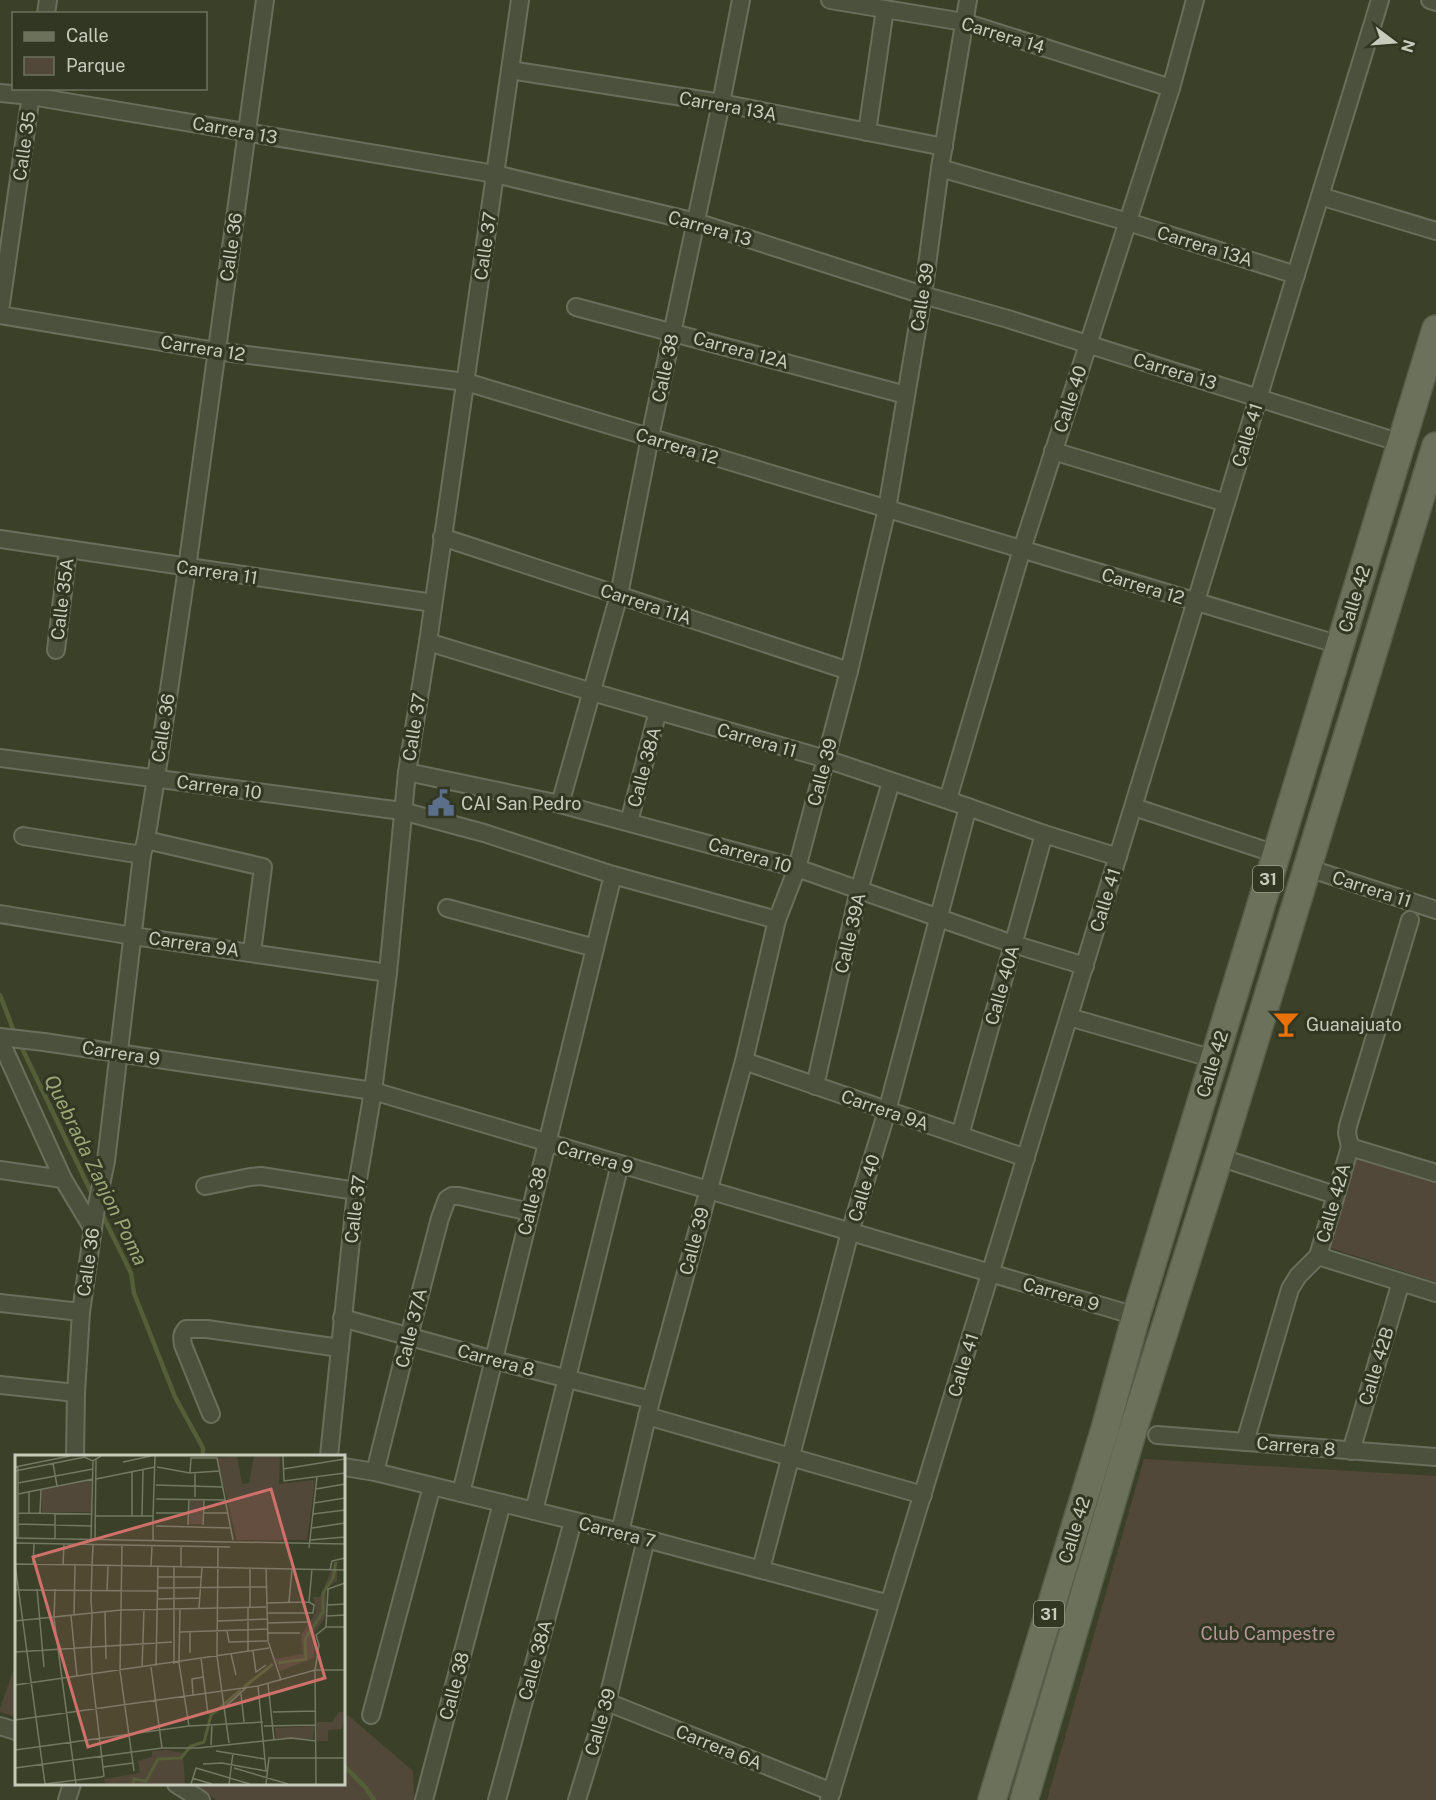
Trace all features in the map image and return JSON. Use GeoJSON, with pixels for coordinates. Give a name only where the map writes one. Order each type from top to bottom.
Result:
{"type":"FeatureCollection","features":[{"type":"Feature","properties":{"kind":"main road","name":"Calle 42"},"geometry":{"type":"LineString","coordinates":[[992,1800],[1105,1429],[1136,1316],[1436,329]]}},
{"type":"Feature","properties":{"kind":"main road","name":"Calle 42"},"geometry":{"type":"LineString","coordinates":[[1024,1800],[1132,1433],[1434,461]]}},
{"type":"Feature","properties":{"kind":"street","name":"Calle 36"},"geometry":{"type":"LineString","coordinates":[[75,1455],[81,1312],[94,1221],[106,1161],[144,847],[188,568],[265,0]]}},
{"type":"Feature","properties":{"kind":"street","name":"Calle 37"},"geometry":{"type":"LineString","coordinates":[[329,1455],[356,1191],[373,1091],[388,973],[407,772],[434,603],[520,0]]}},
{"type":"Feature","properties":{"kind":"street","name":"Calle 38"},"geometry":{"type":"LineString","coordinates":[[560,804],[619,595],[741,0]]}},
{"type":"Feature","properties":{"kind":"street","name":"Carrera 14"},"geometry":{"type":"LineString","coordinates":[[830,0],[964,22],[1171,88]]}},
{"type":"Feature","properties":{"kind":"street","name":"Calle 39"},"geometry":{"type":"LineString","coordinates":[[620,1532],[649,1408],[744,1061],[777,920],[797,868],[849,671],[887,509],[968,0]]}},
{"type":"Feature","properties":{"kind":"street","name":"Calle 40"},"geometry":{"type":"LineString","coordinates":[[948,800],[1022,549],[1171,88],[1195,0]]}},
{"type":"Feature","properties":{"kind":"street","name":"Calle 41"},"geometry":{"type":"LineString","coordinates":[[831,1796],[1380,0]]}},
{"type":"Feature","properties":{"kind":"street"},"geometry":{"type":"LineString","coordinates":[[1430,0],[1436,2]]}},
{"type":"Feature","properties":{"kind":"street"},"geometry":{"type":"LineString","coordinates":[[867,132],[885,9]]}},
{"type":"Feature","properties":{"kind":"street","name":"Carrera 13A"},"geometry":{"type":"LineString","coordinates":[[510,70],[721,103],[944,147]]}},
{"type":"Feature","properties":{"kind":"street","name":"Carrera 13"},"geometry":{"type":"LineString","coordinates":[[0,93],[31,92],[247,133],[495,174],[696,222],[922,296],[1008,319],[1401,443]]}},
{"type":"Feature","properties":{"kind":"street","name":"Calle 35"},"geometry":{"type":"LineString","coordinates":[[0,311],[31,92]]}},
{"type":"Feature","properties":{"kind":"street","name":"Carrera 13A"},"geometry":{"type":"LineString","coordinates":[[940,168],[1128,222],[1296,275]]}},
{"type":"Feature","properties":{"kind":"street"},"geometry":{"type":"LineString","coordinates":[[1320,196],[1436,231]]}},
{"type":"Feature","properties":{"kind":"street","name":"Carrera 12A"},"geometry":{"type":"LineString","coordinates":[[576,307],[906,395]]}},
{"type":"Feature","properties":{"kind":"street","name":"Carrera 12"},"geometry":{"type":"LineString","coordinates":[[0,315],[216,351],[466,382],[1340,645]]}},
{"type":"Feature","properties":{"kind":"street"},"geometry":{"type":"LineString","coordinates":[[1053,451],[1226,503]]}},
{"type":"Feature","properties":{"kind":"street","name":"Carrera 11A"},"geometry":{"type":"LineString","coordinates":[[442,537],[849,671]]}},
{"type":"Feature","properties":{"kind":"street","name":"Carrera 11"},"geometry":{"type":"LineString","coordinates":[[0,539],[434,603]]}},
{"type":"Feature","properties":{"kind":"street","name":"Calle 35A"},"geometry":{"type":"LineString","coordinates":[[56,650],[68,549]]}},
{"type":"Feature","properties":{"kind":"street","name":"Carrera 11"},"geometry":{"type":"LineString","coordinates":[[428,642],[826,759],[1118,857]]}},
{"type":"Feature","properties":{"kind":"street","name":"Calle 38A"},"geometry":{"type":"LineString","coordinates":[[629,822],[658,711]]}},
{"type":"Feature","properties":{"kind":"street","name":"Carrera 10"},"geometry":{"type":"LineString","coordinates":[[0,758],[402,811],[484,833],[613,875],[777,920]]}},
{"type":"Feature","properties":{"kind":"street","name":"Carrera 10"},"geometry":{"type":"LineString","coordinates":[[407,772],[560,804],[797,868],[939,919],[1085,966]]}},
{"type":"Feature","properties":{"kind":"street","name":"Calle 39A"},"geometry":{"type":"LineString","coordinates":[[815,1086],[859,890],[891,782]]}},
{"type":"Feature","properties":{"kind":"street","name":"Calle 40"},"geometry":{"type":"LineString","coordinates":[[761,1569],[850,1232],[887,1111],[969,807]]}},
{"type":"Feature","properties":{"kind":"street"},"geometry":{"type":"LineString","coordinates":[[1134,807],[1276,854]]}},
{"type":"Feature","properties":{"kind":"street","name":"Calle 40A"},"geometry":{"type":"LineString","coordinates":[[960,1136],[1044,834]]}},
{"type":"Feature","properties":{"kind":"street"},"geometry":{"type":"LineString","coordinates":[[23,836],[144,847],[263,867],[252,952]]}},
{"type":"Feature","properties":{"kind":"street","name":"Carrera 11"},"geometry":{"type":"LineString","coordinates":[[1308,868],[1436,910]]}},
{"type":"Feature","properties":{"kind":"street","name":"Calle 38"},"geometry":{"type":"LineString","coordinates":[[461,1493],[613,875]]}},
{"type":"Feature","properties":{"kind":"street"},"geometry":{"type":"LineString","coordinates":[[447,908],[595,948]]}},
{"type":"Feature","properties":{"kind":"street","name":"Carrera 9A"},"geometry":{"type":"LineString","coordinates":[[0,914],[388,973]]}},
{"type":"Feature","properties":{"kind":"street","name":"Calle 42A"},"geometry":{"type":"LineString","coordinates":[[1245,1442],[1290,1289],[1298,1276],[1318,1256],[1350,1147],[1348,1126],[1410,920]]}},
{"type":"Feature","properties":{"kind":"street"},"geometry":{"type":"LineString","coordinates":[[1069,1017],[1214,1059]]}},
{"type":"Feature","properties":{"kind":"street"},"geometry":{"type":"LineString","coordinates":[[3,1038],[63,1179],[94,1221]]}},
{"type":"Feature","properties":{"kind":"street","name":"Carrera 9"},"geometry":{"type":"LineString","coordinates":[[3,1038],[44,1042],[373,1091],[1136,1316]]}},
{"type":"Feature","properties":{"kind":"street","name":"Carrera 9A"},"geometry":{"type":"LineString","coordinates":[[744,1061],[1026,1158]]}},
{"type":"Feature","properties":{"kind":"street"},"geometry":{"type":"LineString","coordinates":[[1350,1147],[1436,1172]]}},
{"type":"Feature","properties":{"kind":"street"},"geometry":{"type":"LineString","coordinates":[[1219,1157],[1335,1194]]}},
{"type":"Feature","properties":{"kind":"street"},"geometry":{"type":"LineString","coordinates":[[534,1511],[620,1164]]}},
{"type":"Feature","properties":{"kind":"street"},"geometry":{"type":"LineString","coordinates":[[0,1170],[63,1179]]}},
{"type":"Feature","properties":{"kind":"street"},"geometry":{"type":"LineString","coordinates":[[205,1186],[261,1176],[356,1191]]}},
{"type":"Feature","properties":{"kind":"street","name":"Calle 37A"},"geometry":{"type":"LineString","coordinates":[[375,1472],[447,1198],[459,1196],[530,1212]]}},
{"type":"Feature","properties":{"kind":"street"},"geometry":{"type":"LineString","coordinates":[[1318,1256],[1436,1293]]}},
{"type":"Feature","properties":{"kind":"street","name":"Calle 42B"},"geometry":{"type":"LineString","coordinates":[[1351,1450],[1401,1282]]}},
{"type":"Feature","properties":{"kind":"street"},"geometry":{"type":"LineString","coordinates":[[0,1303],[81,1312]]}},
{"type":"Feature","properties":{"kind":"street","name":"Carrera 8"},"geometry":{"type":"LineString","coordinates":[[342,1317],[566,1378],[791,1458],[923,1495]]}},
{"type":"Feature","properties":{"kind":"street"},"geometry":{"type":"LineString","coordinates":[[211,1414],[183,1345],[182,1333],[186,1329],[207,1329],[340,1348]]}},
{"type":"Feature","properties":{"kind":"street"},"geometry":{"type":"LineString","coordinates":[[0,1385],[76,1393]]}},
{"type":"Feature","properties":{"kind":"street","name":"Carrera 8"},"geometry":{"type":"LineString","coordinates":[[1157,1435],[1436,1457]]}},
{"type":"Feature","properties":{"kind":"street","name":"Carrera 7"},"geometry":{"type":"LineString","coordinates":[[345,1467],[375,1472],[620,1532],[889,1604]]}},
{"type":"Feature","properties":{"kind":"street"},"geometry":{"type":"LineString","coordinates":[[371,1715],[432,1486]]}},
{"type":"Feature","properties":{"kind":"street","name":"Calle 38"},"geometry":{"type":"LineString","coordinates":[[424,1800],[502,1503]]}},
{"type":"Feature","properties":{"kind":"street","name":"Calle 38A"},"geometry":{"type":"LineString","coordinates":[[497,1800],[573,1521]]}},
{"type":"Feature","properties":{"kind":"street","name":"Calle 39"},"geometry":{"type":"LineString","coordinates":[[577,1800],[607,1702],[646,1539]]}},
{"type":"Feature","properties":{"kind":"street","name":"Carrera 6A"},"geometry":{"type":"LineString","coordinates":[[607,1702],[831,1796]]}},
{"type":"Feature","properties":{"kind":"street"},"geometry":{"type":"LineString","coordinates":[[0,1726],[15,1731]]}},
{"type":"Feature","properties":{"kind":"street"},"geometry":{"type":"LineString","coordinates":[[67,1800],[72,1785]]}},
{"type":"Feature","properties":{"kind":"street"},"geometry":{"type":"LineString","coordinates":[[178,1785],[201,1800]]}},
{"type":"Feature","properties":{"kind":"green space"},"geometry":{"type":"Polygon","coordinates":[[[1357,1156],[1436,1182],[1436,1282],[1328,1247],[1357,1156]]]}},
{"type":"Feature","properties":{"kind":"green space","name":"Club Campestre"},"geometry":{"type":"Polygon","coordinates":[[[1144,1459],[1436,1476],[1436,1800],[1047,1800],[1144,1459]]]}},
{"type":"Feature","properties":{"kind":"green space"},"geometry":{"type":"Polygon","coordinates":[[[15,1666],[15,1717],[0,1712],[15,1666]]]}},
{"type":"Feature","properties":{"kind":"green space"},"geometry":{"type":"Polygon","coordinates":[[[345,1716],[349,1716],[413,1771],[414,1800],[216,1800],[197,1785],[345,1785],[345,1716]]]}},
{"type":"Feature","properties":{"kind":"waterway","name":"Quebrada Zanjon Poma"},"geometry":{"type":"LineString","coordinates":[[0,995],[15,1034]]}},
{"type":"Feature","properties":{"kind":"waterway","name":"Quebrada Zanjon Poma"},"geometry":{"type":"LineString","coordinates":[[20,1044],[93,1196]]}},
{"type":"Feature","properties":{"kind":"waterway","name":"Quebrada Zanjon Poma"},"geometry":{"type":"LineString","coordinates":[[101,1212],[131,1273],[134,1293],[175,1397],[203,1448],[203,1455]]}},
{"type":"Feature","properties":{"kind":"waterway","name":"Quebrada Zanjon Poma"},"geometry":{"type":"LineString","coordinates":[[345,1767],[366,1788],[374,1800]]}},
{"type":"Feature","properties":{"kind":"place","name":"CAI San Pedro"},"geometry":{"type":"Point","coordinates":[441,803]}},
{"type":"Feature","properties":{"kind":"place","name":"Guanajuato"},"geometry":{"type":"Point","coordinates":[1286,1024]}}]}
